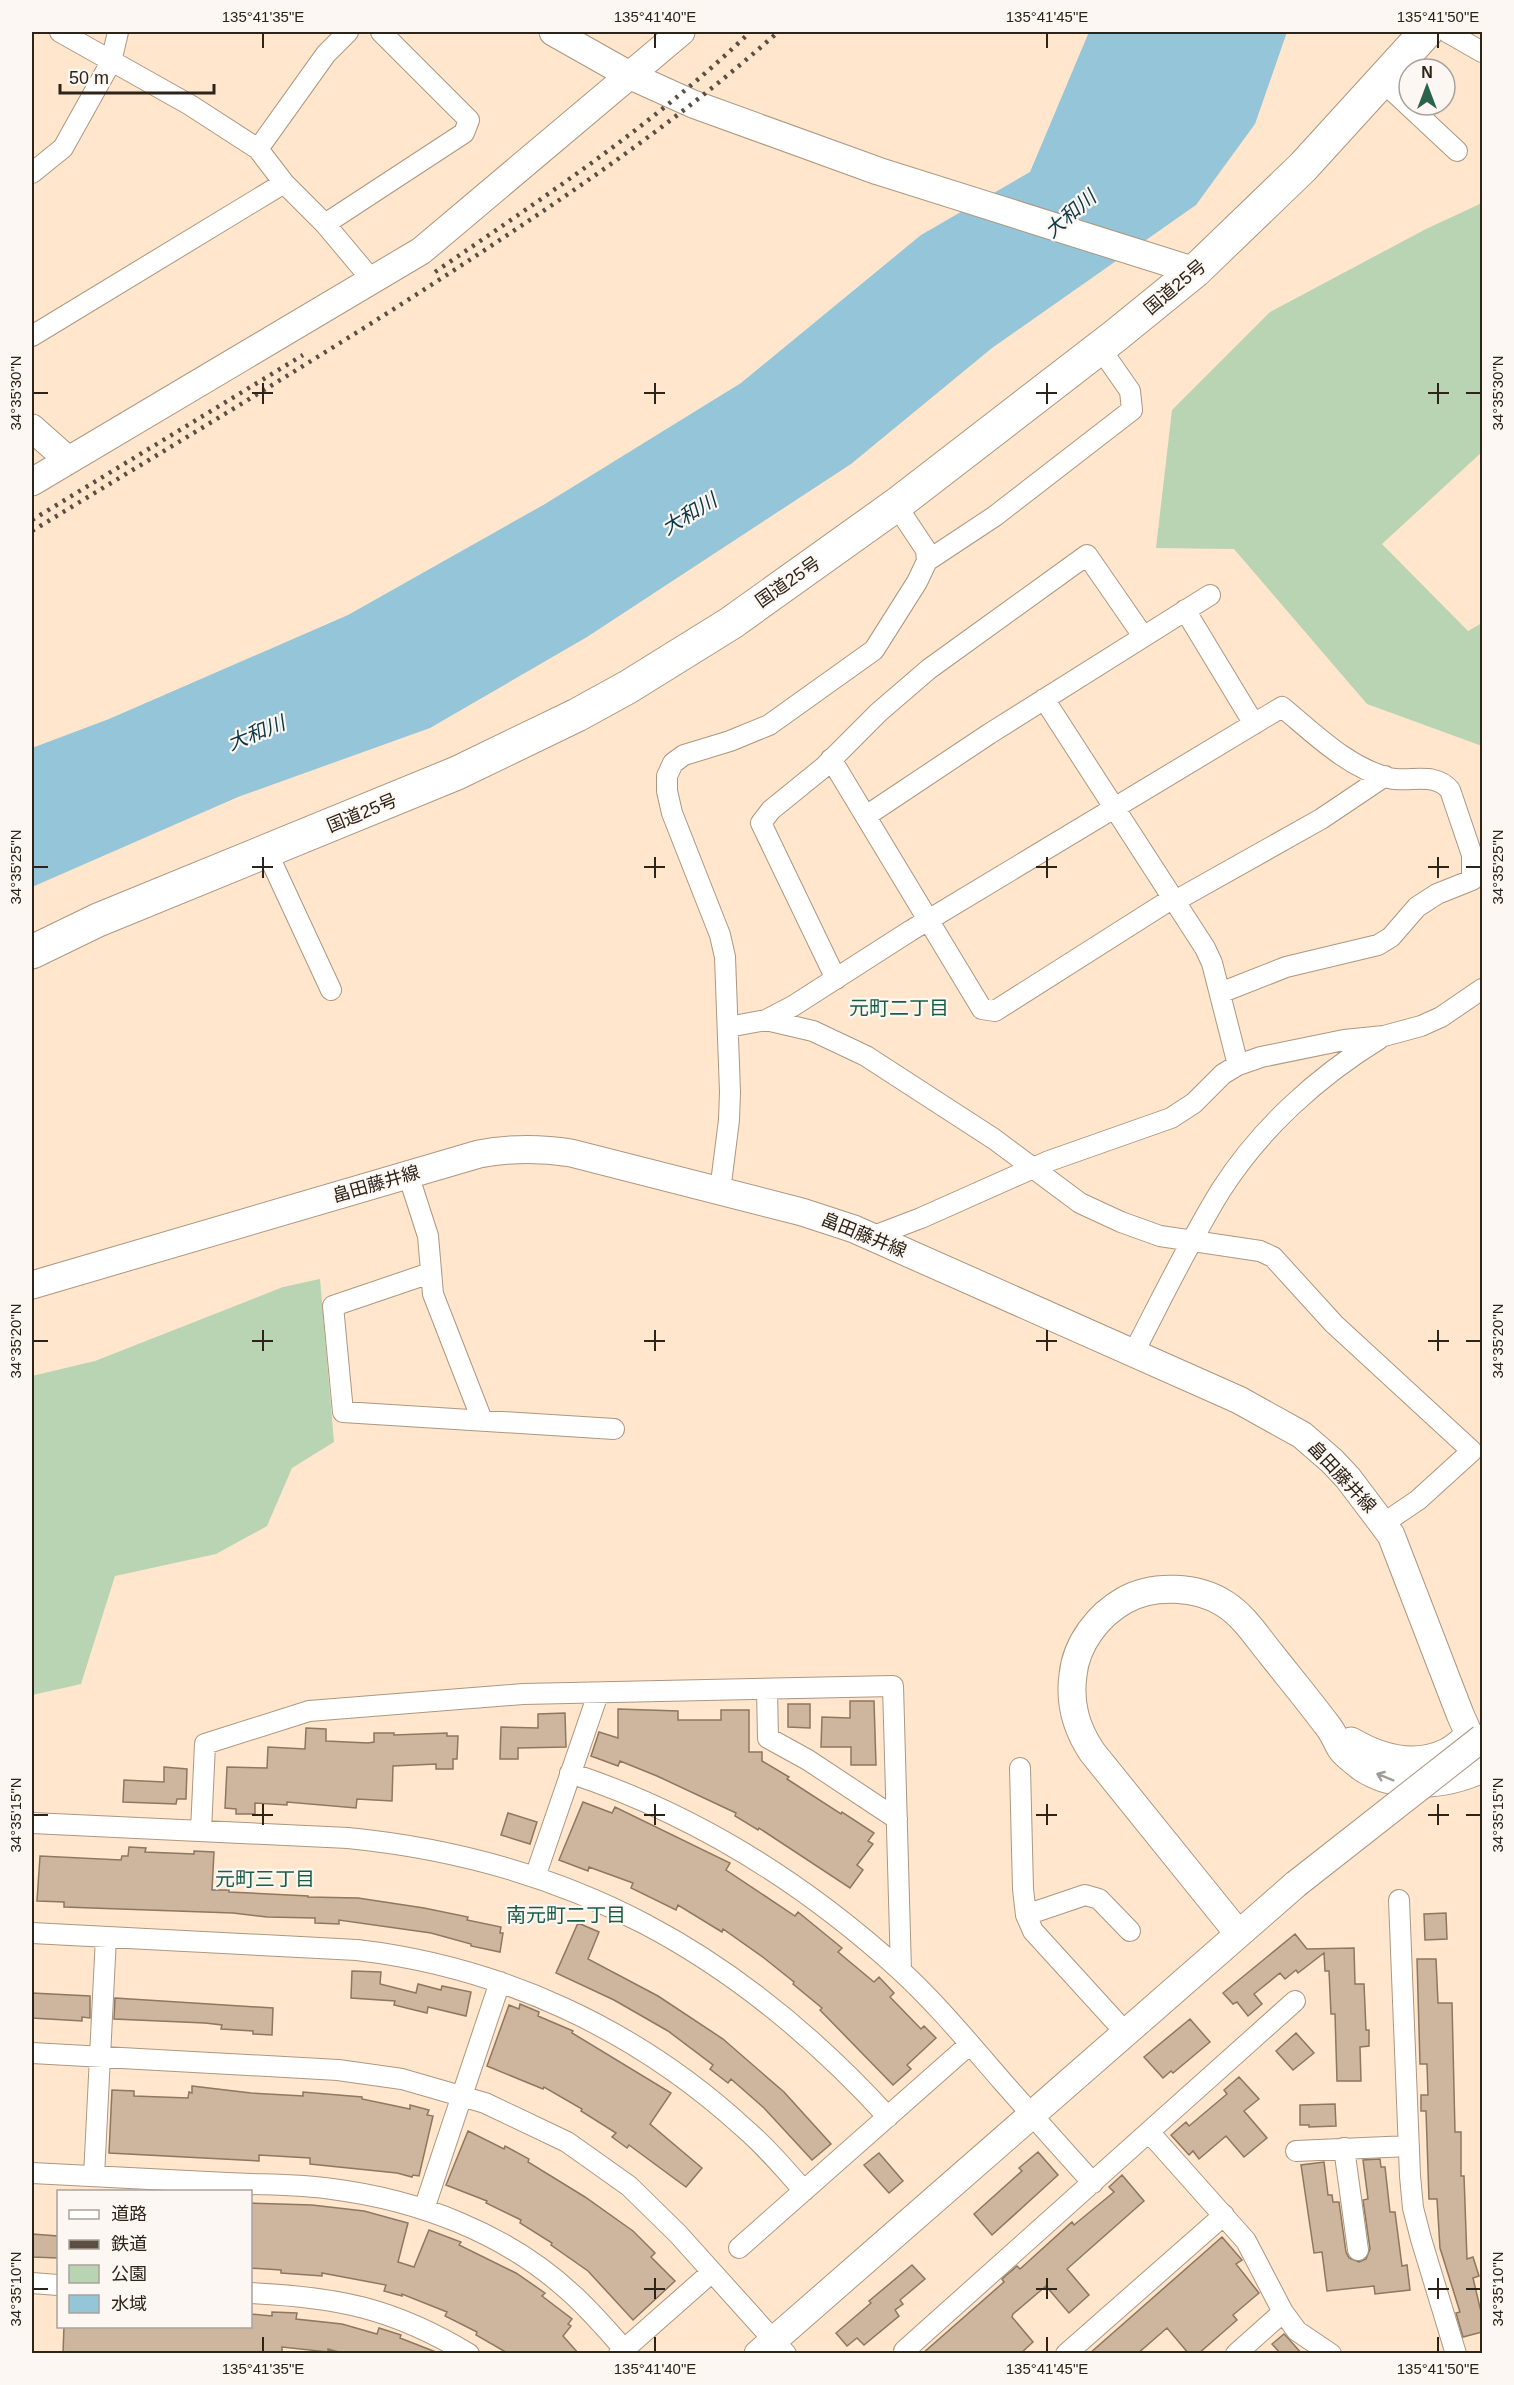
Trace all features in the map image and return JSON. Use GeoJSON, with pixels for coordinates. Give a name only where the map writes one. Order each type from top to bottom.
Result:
{"type":"FeatureCollection","features":[{"type":"Feature","properties":{"kind":"highway","name":"国道25号"},"geometry":{"type":"LineString","coordinates":[[32,952],[98,920],[457,773],[577,715],[628,687],[731,623],[896,505],[1100,348],[1195,271],[1228,242],[1303,166],[1426,32]]}},
{"type":"Feature","properties":{"kind":"street"},"geometry":{"type":"LineString","coordinates":[[60,32],[190,105],[258,149],[284,183],[325,224],[372,280]]}},
{"type":"Feature","properties":{"kind":"street"},"geometry":{"type":"LineString","coordinates":[[32,173],[63,148],[111,62],[118,32]]}},
{"type":"Feature","properties":{"kind":"street"},"geometry":{"type":"LineString","coordinates":[[258,149],[326,54],[348,32]]}},
{"type":"Feature","properties":{"kind":"street"},"geometry":{"type":"LineString","coordinates":[[325,224],[464,134],[469,120],[381,32]]}},
{"type":"Feature","properties":{"kind":"street"},"geometry":{"type":"LineString","coordinates":[[553,32],[631,76],[693,104],[878,171],[1195,271]]}},
{"type":"Feature","properties":{"kind":"street"},"geometry":{"type":"LineString","coordinates":[[32,482],[422,251],[681,32]]}},
{"type":"Feature","properties":{"kind":"street"},"geometry":{"type":"LineString","coordinates":[[1447,32],[1482,52]]}},
{"type":"Feature","properties":{"kind":"street"},"geometry":{"type":"LineString","coordinates":[[1381,80],[1457,151]]}},
{"type":"Feature","properties":{"kind":"street"},"geometry":{"type":"LineString","coordinates":[[32,336],[284,183]]}},
{"type":"Feature","properties":{"kind":"street"},"geometry":{"type":"LineString","coordinates":[[927,561],[995,516],[1132,410],[1130,391],[1100,348]]}},
{"type":"Feature","properties":{"kind":"street"},"geometry":{"type":"LineString","coordinates":[[32,428],[68,460]]}},
{"type":"Feature","properties":{"kind":"street"},"geometry":{"type":"LineString","coordinates":[[720,1191],[729,1120],[725,957],[720,935],[672,813],[667,791],[667,776],[673,763],[684,755],[769,725],[874,650],[917,582],[927,561],[926,550],[896,505]]}},
{"type":"Feature","properties":{"kind":"street"},"geometry":{"type":"LineString","coordinates":[[836,979],[761,823],[771,810],[831,759],[879,712],[929,669],[1087,555],[1143,636]]}},
{"type":"Feature","properties":{"kind":"street"},"geometry":{"type":"LineString","coordinates":[[866,816],[1044,699],[1210,595]]}},
{"type":"Feature","properties":{"kind":"street"},"geometry":{"type":"LineString","coordinates":[[1185,610],[1254,724]]}},
{"type":"Feature","properties":{"kind":"street"},"geometry":{"type":"LineString","coordinates":[[1044,699],[1209,956],[1238,1065]]}},
{"type":"Feature","properties":{"kind":"street"},"geometry":{"type":"LineString","coordinates":[[728,1027],[766,1020],[793,1006],[1282,707],[1349,761],[1385,776],[1432,778],[1443,782],[1450,790],[1472,855],[1472,880],[1437,894],[1418,907],[1391,937],[1378,945],[1286,967],[1220,993]]}},
{"type":"Feature","properties":{"kind":"street"},"geometry":{"type":"LineString","coordinates":[[831,759],[982,1009],[995,1011],[1174,900],[1311,825],[1385,776]]}},
{"type":"Feature","properties":{"kind":"street"},"geometry":{"type":"LineString","coordinates":[[267,852],[331,990]]}},
{"type":"Feature","properties":{"kind":"street"},"geometry":{"type":"LineString","coordinates":[[871,1237],[921,1218],[1033,1168],[1171,1118],[1194,1103],[1223,1074],[1238,1065],[1261,1057],[1344,1040],[1384,1036],[1421,1026],[1441,1017],[1482,989]]}},
{"type":"Feature","properties":{"kind":"street"},"geometry":{"type":"LineString","coordinates":[[766,1020],[813,1031],[866,1056],[994,1138],[1080,1203],[1121,1222],[1160,1236],[1260,1251],[1273,1257],[1334,1324],[1472,1451],[1418,1500],[1384,1523]]}},
{"type":"Feature","properties":{"kind":"street"},"geometry":{"type":"LineString","coordinates":[[1134,1352],[1222,1189],[1273,1123],[1347,1059],[1384,1036]]}},
{"type":"Feature","properties":{"kind":"street","name":"畠田藤井線"},"geometry":{"type":"LineString","coordinates":[[32,1285],[408,1174],[488,1152],[513,1149],[550,1150],[802,1212],[871,1237],[1134,1352],[1239,1400],[1302,1435],[1332,1461],[1384,1523],[1399,1550],[1478,1733],[1482,1764]]}},
{"type":"Feature","properties":{"kind":"street"},"geometry":{"type":"LineString","coordinates":[[408,1174],[428,1236],[433,1294],[482,1420]]}},
{"type":"Feature","properties":{"kind":"street"},"geometry":{"type":"LineString","coordinates":[[430,1273],[333,1306],[343,1412],[614,1429]]}},
{"type":"Feature","properties":{"kind":"street"},"geometry":{"type":"LineString","coordinates":[[1238,1934],[1085,1741],[1078,1727],[1072,1700],[1073,1673],[1077,1654],[1101,1618],[1112,1608],[1137,1593],[1166,1589],[1198,1593],[1225,1604],[1240,1617],[1330,1728],[1342,1750],[1362,1768],[1392,1781],[1415,1783],[1466,1777],[1482,1769]]}},
{"type":"Feature","properties":{"kind":"street"},"geometry":{"type":"LineString","coordinates":[[201,1831],[205,1744],[309,1711],[523,1694],[894,1686],[901,1971]]}},
{"type":"Feature","properties":{"kind":"street"},"geometry":{"type":"LineString","coordinates":[[767,1690],[768,1738],[808,1760],[897,1819]]}},
{"type":"Feature","properties":{"kind":"street"},"geometry":{"type":"LineString","coordinates":[[535,1877],[597,1694]]}},
{"type":"Feature","properties":{"kind":"street"},"geometry":{"type":"LineString","coordinates":[[1330,1728],[1362,1747],[1382,1756],[1400,1760],[1422,1760],[1446,1752],[1478,1733]]}},
{"type":"Feature","properties":{"kind":"street"},"geometry":{"type":"LineString","coordinates":[[32,2053],[338,2070],[402,2079],[463,2096],[540,2128],[567,2142],[597,2161],[629,2186],[712,2272],[773,2349],[1031,2114],[1296,1884],[1478,1733]]}},
{"type":"Feature","properties":{"kind":"street"},"geometry":{"type":"LineString","coordinates":[[1020,1768],[1023,1889],[1026,1915],[1033,1931],[1125,2032]]}},
{"type":"Feature","properties":{"kind":"street"},"geometry":{"type":"LineString","coordinates":[[570,1773],[647,1801],[723,1839],[809,1894],[901,1971],[970,2044],[1093,2182]]}},
{"type":"Feature","properties":{"kind":"street"},"geometry":{"type":"LineString","coordinates":[[32,1823],[392,1842],[480,1860],[535,1877],[596,1899],[634,1918],[680,1943],[725,1973],[803,2032],[837,2063],[888,2117]]}},
{"type":"Feature","properties":{"kind":"street"},"geometry":{"type":"LineString","coordinates":[[1026,1915],[1084,1895],[1099,1899],[1130,1931]]}},
{"type":"Feature","properties":{"kind":"street"},"geometry":{"type":"LineString","coordinates":[[1399,1900],[1413,2208],[1456,2354]]}},
{"type":"Feature","properties":{"kind":"street"},"geometry":{"type":"LineString","coordinates":[[32,1933],[366,1951],[435,1963],[500,1982],[551,2001],[594,2021],[671,2069],[745,2129],[804,2191]]}},
{"type":"Feature","properties":{"kind":"street"},"geometry":{"type":"LineString","coordinates":[[94,2176],[106,1936]]}},
{"type":"Feature","properties":{"kind":"street"},"geometry":{"type":"LineString","coordinates":[[424,2209],[500,1982]]}},
{"type":"Feature","properties":{"kind":"street"},"geometry":{"type":"LineString","coordinates":[[907,2354],[904,2351],[1295,2001]]}},
{"type":"Feature","properties":{"kind":"street"},"geometry":{"type":"LineString","coordinates":[[739,2248],[970,2044]]}},
{"type":"Feature","properties":{"kind":"street"},"geometry":{"type":"LineString","coordinates":[[1149,2132],[1246,2241],[1283,2312],[1297,2331],[1330,2354]]}},
{"type":"Feature","properties":{"kind":"street"},"geometry":{"type":"LineString","coordinates":[[1296,2151],[1409,2146]]}},
{"type":"Feature","properties":{"kind":"street"},"geometry":{"type":"LineString","coordinates":[[1344,2148],[1358,2250]]}},
{"type":"Feature","properties":{"kind":"street"},"geometry":{"type":"LineString","coordinates":[[32,2173],[329,2188],[392,2199],[462,2223],[543,2271],[589,2311],[621,2351],[712,2272]]}},
{"type":"Feature","properties":{"kind":"street"},"geometry":{"type":"LineString","coordinates":[[1066,2354],[1224,2215]]}},
{"type":"Feature","properties":{"kind":"street"},"geometry":{"type":"LineString","coordinates":[[32,2283],[57,2284]]}},
{"type":"Feature","properties":{"kind":"street"},"geometry":{"type":"LineString","coordinates":[[252,2294],[303,2297],[356,2304],[410,2322],[440,2336],[469,2354]]}},
{"type":"Feature","properties":{"kind":"street"},"geometry":{"type":"LineString","coordinates":[[1236,2354],[1283,2312]]}},
{"type":"Feature","properties":{"kind":"green space"},"geometry":{"type":"Polygon","coordinates":[[[1482,203],[1482,452],[1382,544],[1468,631],[1482,623],[1482,746],[1367,704],[1234,549],[1156,548],[1172,410],[1270,312],[1426,229],[1482,203]]]}},
{"type":"Feature","properties":{"kind":"green space"},"geometry":{"type":"Polygon","coordinates":[[[320,1279],[334,1442],[292,1468],[267,1526],[216,1554],[115,1576],[81,1684],[32,1695],[32,1376],[95,1361],[283,1287],[320,1279]]]}},
{"type":"Feature","properties":{"kind":"water","name":"大和川"},"geometry":{"type":"Polygon","coordinates":[[[1089,32],[1287,32],[1255,124],[1196,205],[992,348],[851,464],[587,637],[430,728],[238,797],[32,887],[32,748],[109,719],[348,615],[545,504],[741,383],[921,235],[1030,172],[1089,32]]]}},
{"type":"Feature","properties":{"kind":"building"},"geometry":{"type":"Polygon","coordinates":[[[850,1701],[874,1701],[876,1765],[851,1765],[851,1747],[821,1747],[822,1717],[850,1718],[850,1701]]]}},
{"type":"Feature","properties":{"kind":"building"},"geometry":{"type":"Polygon","coordinates":[[[788,1704],[810,1704],[810,1728],[788,1727],[788,1704]]]}},
{"type":"Feature","properties":{"kind":"building"},"geometry":{"type":"Polygon","coordinates":[[[618,1709],[678,1711],[678,1720],[721,1720],[721,1710],[749,1710],[749,1752],[762,1752],[762,1761],[841,1814],[842,1812],[874,1833],[868,1841],[873,1844],[857,1865],[863,1870],[850,1888],[759,1828],[758,1830],[735,1816],[736,1813],[620,1761],[618,1766],[591,1756],[599,1732],[618,1738],[618,1709]]]}},
{"type":"Feature","properties":{"kind":"building"},"geometry":{"type":"Polygon","coordinates":[[[565,1713],[566,1747],[518,1748],[518,1759],[500,1759],[501,1727],[538,1728],[538,1714],[565,1713]]]}},
{"type":"Feature","properties":{"kind":"building"},"geometry":{"type":"Polygon","coordinates":[[[306,1728],[326,1729],[326,1741],[368,1743],[374,1742],[374,1733],[394,1733],[394,1735],[447,1733],[447,1736],[458,1736],[457,1759],[453,1759],[453,1769],[436,1769],[436,1764],[393,1766],[392,1801],[357,1799],[356,1808],[287,1802],[287,1805],[255,1803],[255,1814],[236,1814],[236,1809],[225,1808],[227,1767],[267,1768],[268,1747],[305,1749],[306,1728]]]}},
{"type":"Feature","properties":{"kind":"building"},"geometry":{"type":"Polygon","coordinates":[[[164,1767],[187,1769],[186,1799],[177,1799],[176,1804],[123,1802],[124,1780],[164,1782],[164,1767]]]}},
{"type":"Feature","properties":{"kind":"building"},"geometry":{"type":"Polygon","coordinates":[[[583,1802],[612,1813],[615,1807],[730,1863],[726,1870],[795,1916],[798,1912],[842,1948],[838,1952],[874,1982],[879,1977],[894,1993],[890,1997],[921,2029],[924,2026],[936,2038],[907,2065],[911,2069],[893,2085],[820,2010],[822,2008],[793,1984],[794,1982],[723,1929],[722,1932],[678,1905],[676,1910],[631,1888],[633,1883],[589,1867],[588,1871],[559,1860],[583,1802]]]}},
{"type":"Feature","properties":{"kind":"building"},"geometry":{"type":"Polygon","coordinates":[[[508,1813],[537,1822],[530,1844],[501,1835],[508,1813]]]}},
{"type":"Feature","properties":{"kind":"building"},"geometry":{"type":"Polygon","coordinates":[[[129,1847],[146,1848],[145,1852],[194,1854],[194,1851],[214,1852],[212,1890],[358,1898],[468,1917],[467,1920],[501,1927],[500,1933],[503,1933],[500,1952],[471,1946],[471,1944],[431,1933],[339,1920],[339,1924],[315,1923],[315,1918],[64,1907],[64,1902],[37,1901],[40,1856],[121,1860],[122,1856],[128,1856],[129,1847]]]}},
{"type":"Feature","properties":{"kind":"building"},"geometry":{"type":"Polygon","coordinates":[[[1446,1913],[1447,1939],[1425,1940],[1424,1914],[1446,1913]]]}},
{"type":"Feature","properties":{"kind":"building"},"geometry":{"type":"Polygon","coordinates":[[[578,1923],[599,1932],[588,1959],[658,1996],[723,2039],[784,2092],[831,2144],[812,2160],[764,2108],[731,2079],[728,2083],[710,2069],[713,2065],[668,2031],[614,2000],[556,1973],[578,1923]]]}},
{"type":"Feature","properties":{"kind":"building"},"geometry":{"type":"Polygon","coordinates":[[[1295,1934],[1307,1949],[1354,1948],[1355,1984],[1364,1984],[1366,2030],[1369,2030],[1369,2046],[1360,2047],[1361,2081],[1337,2081],[1335,2014],[1331,2014],[1329,1971],[1325,1971],[1324,1953],[1298,1973],[1296,1970],[1285,1979],[1280,1973],[1254,1994],[1262,2004],[1248,2016],[1237,2002],[1233,2004],[1223,1993],[1295,1934]]]}},
{"type":"Feature","properties":{"kind":"building"},"geometry":{"type":"Polygon","coordinates":[[[1417,1959],[1436,1959],[1438,2003],[1452,2003],[1455,2132],[1461,2132],[1461,2176],[1464,2176],[1467,2259],[1473,2257],[1479,2276],[1473,2278],[1482,2316],[1482,2332],[1463,2337],[1456,2313],[1460,2312],[1440,2248],[1437,2199],[1429,2199],[1426,2111],[1421,2111],[1421,2095],[1428,2095],[1427,2064],[1420,2064],[1417,1959]]]}},
{"type":"Feature","properties":{"kind":"building"},"geometry":{"type":"Polygon","coordinates":[[[352,1971],[381,1972],[380,1984],[416,1993],[418,1984],[441,1990],[442,1986],[471,1992],[466,2016],[428,2007],[427,2013],[394,2005],[395,2001],[351,1998],[352,1971]]]}},
{"type":"Feature","properties":{"kind":"building"},"geometry":{"type":"Polygon","coordinates":[[[32,1993],[90,1996],[90,2018],[82,2017],[82,2021],[32,2018],[32,1993]]]}},
{"type":"Feature","properties":{"kind":"building"},"geometry":{"type":"Polygon","coordinates":[[[115,1998],[273,2008],[272,2035],[221,2029],[222,2025],[205,2023],[114,2019],[115,1998]]]}},
{"type":"Feature","properties":{"kind":"building"},"geometry":{"type":"Polygon","coordinates":[[[520,2004],[539,2012],[538,2016],[573,2031],[572,2033],[671,2093],[650,2124],[702,2168],[686,2187],[629,2145],[627,2148],[612,2137],[616,2133],[581,2111],[582,2109],[544,2087],[543,2089],[487,2066],[509,2005],[519,2009],[520,2004]]]}},
{"type":"Feature","properties":{"kind":"building"},"geometry":{"type":"Polygon","coordinates":[[[1190,2019],[1210,2042],[1173,2073],[1171,2071],[1163,2078],[1144,2057],[1190,2019]]]}},
{"type":"Feature","properties":{"kind":"building"},"geometry":{"type":"Polygon","coordinates":[[[1296,2033],[1314,2053],[1293,2070],[1276,2051],[1296,2033]]]}},
{"type":"Feature","properties":{"kind":"building"},"geometry":{"type":"Polygon","coordinates":[[[1239,2077],[1259,2099],[1244,2111],[1267,2138],[1244,2157],[1226,2136],[1199,2159],[1193,2151],[1189,2155],[1171,2135],[1186,2122],[1189,2126],[1227,2094],[1224,2090],[1239,2077]]]}},
{"type":"Feature","properties":{"kind":"building"},"geometry":{"type":"Polygon","coordinates":[[[192,2086],[251,2093],[303,2096],[303,2092],[362,2097],[362,2099],[410,2109],[410,2105],[429,2110],[427,2115],[433,2116],[419,2176],[310,2164],[310,2158],[259,2155],[259,2161],[109,2153],[112,2090],[134,2091],[134,2096],[188,2098],[189,2092],[192,2093],[192,2086]]]}},
{"type":"Feature","properties":{"kind":"building"},"geometry":{"type":"Polygon","coordinates":[[[1335,2104],[1336,2126],[1300,2125],[1300,2105],[1335,2104]]]}},
{"type":"Feature","properties":{"kind":"building"},"geometry":{"type":"Polygon","coordinates":[[[468,2131],[504,2149],[505,2146],[529,2159],[528,2162],[585,2197],[633,2231],[655,2253],[651,2257],[675,2281],[633,2320],[588,2271],[551,2245],[552,2243],[520,2223],[521,2220],[486,2203],[487,2201],[446,2185],[468,2131]]]}},
{"type":"Feature","properties":{"kind":"building"},"geometry":{"type":"Polygon","coordinates":[[[1038,2152],[1058,2175],[992,2235],[974,2214],[1022,2171],[1019,2168],[1038,2152]]]}},
{"type":"Feature","properties":{"kind":"building"},"geometry":{"type":"Polygon","coordinates":[[[879,2153],[903,2181],[889,2193],[864,2165],[879,2153]]]}},
{"type":"Feature","properties":{"kind":"building"},"geometry":{"type":"Polygon","coordinates":[[[1380,2159],[1381,2167],[1385,2167],[1390,2212],[1395,2212],[1402,2266],[1407,2265],[1410,2290],[1375,2294],[1374,2286],[1327,2291],[1322,2252],[1314,2253],[1301,2165],[1324,2162],[1328,2195],[1332,2195],[1333,2202],[1339,2202],[1346,2252],[1349,2258],[1359,2262],[1366,2259],[1370,2249],[1363,2200],[1368,2199],[1363,2160],[1380,2159]]]}},
{"type":"Feature","properties":{"kind":"building"},"geometry":{"type":"Polygon","coordinates":[[[1122,2175],[1144,2201],[1067,2269],[1089,2295],[1069,2313],[1046,2286],[1013,2314],[1012,2317],[1033,2342],[1020,2354],[922,2354],[1004,2282],[1002,2279],[1017,2266],[1020,2269],[1072,2222],[1074,2225],[1114,2192],[1109,2187],[1122,2175]]]}},
{"type":"Feature","properties":{"kind":"building"},"geometry":{"type":"Polygon","coordinates":[[[252,2203],[312,2205],[364,2211],[408,2223],[398,2262],[414,2267],[429,2230],[461,2242],[459,2245],[516,2273],[545,2293],[542,2296],[572,2319],[568,2324],[571,2326],[563,2336],[579,2354],[509,2354],[476,2335],[477,2332],[445,2316],[447,2312],[402,2294],[402,2296],[384,2291],[386,2285],[322,2273],[322,2276],[281,2273],[281,2270],[252,2268],[252,2203]]]}},
{"type":"Feature","properties":{"kind":"building"},"geometry":{"type":"Polygon","coordinates":[[[32,2234],[57,2236],[57,2258],[32,2257],[32,2234]]]}},
{"type":"Feature","properties":{"kind":"building"},"geometry":{"type":"Polygon","coordinates":[[[1222,2237],[1242,2260],[1236,2264],[1259,2293],[1233,2315],[1237,2320],[1198,2354],[1189,2354],[1167,2328],[1137,2354],[1089,2354],[1222,2237]]]}},
{"type":"Feature","properties":{"kind":"building"},"geometry":{"type":"Polygon","coordinates":[[[912,2265],[925,2279],[900,2300],[903,2304],[895,2310],[899,2316],[864,2345],[857,2338],[847,2346],[836,2333],[871,2303],[869,2301],[912,2265]]]}},
{"type":"Feature","properties":{"kind":"building"},"geometry":{"type":"Polygon","coordinates":[[[272,2312],[297,2313],[296,2319],[342,2324],[377,2334],[379,2328],[401,2335],[400,2338],[436,2352],[436,2354],[346,2354],[328,2349],[328,2352],[282,2347],[282,2354],[63,2354],[64,2328],[252,2328],[252,2314],[272,2316],[272,2312]]]}},
{"type":"Feature","properties":{"kind":"building"},"geometry":{"type":"Polygon","coordinates":[[[1284,2334],[1302,2354],[1281,2354],[1272,2344],[1284,2334]]]}},
{"type":"Feature","properties":{"kind":"railway"},"geometry":{"type":"LineString","coordinates":[[435,272],[637,129],[714,66],[750,32]]}},
{"type":"Feature","properties":{"kind":"railway"},"geometry":{"type":"LineString","coordinates":[[32,531],[306,364],[508,234],[666,124],[742,64],[778,32]]}},
{"type":"Feature","properties":{"kind":"railway"},"geometry":{"type":"LineString","coordinates":[[32,520],[303,355]]}},
{"type":"Feature","properties":{"kind":"district","name":"元町二丁目"},"geometry":{"type":"Point","coordinates":[899,1008]}},
{"type":"Feature","properties":{"kind":"district","name":"元町三丁目"},"geometry":{"type":"Point","coordinates":[265,1879]}},
{"type":"Feature","properties":{"kind":"district","name":"南元町二丁目"},"geometry":{"type":"Point","coordinates":[566,1915]}}]}
